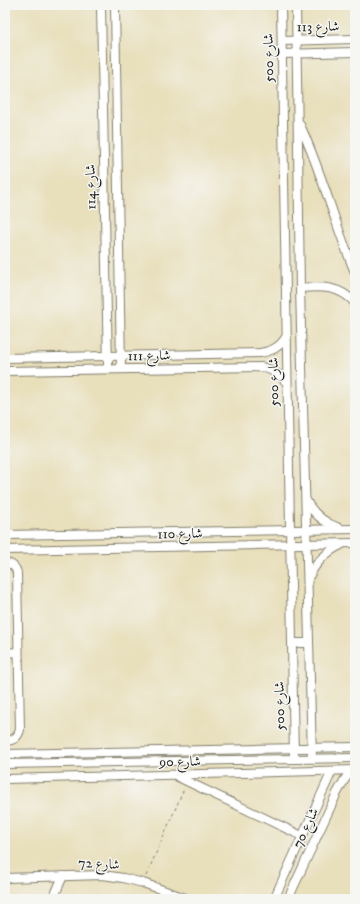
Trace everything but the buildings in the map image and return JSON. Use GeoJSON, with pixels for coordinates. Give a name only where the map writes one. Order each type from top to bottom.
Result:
{"type":"FeatureCollection","features":[{"type":"Feature","properties":{"kind":"street","name":"شارع 114"},"geometry":{"type":"LineString","coordinates":[[101,5],[108,369]]}},
{"type":"Feature","properties":{"kind":"street","name":"شارع 114"},"geometry":{"type":"LineString","coordinates":[[115,5],[121,369]]}},
{"type":"Feature","properties":{"kind":"street","name":"شارع 500"},"geometry":{"type":"LineString","coordinates":[[281,5],[294,759]]}},
{"type":"Feature","properties":{"kind":"street","name":"شارع 500"},"geometry":{"type":"LineString","coordinates":[[296,5],[298,194],[312,758]]}},
{"type":"Feature","properties":{"kind":"street","name":"شارع 113"},"geometry":{"type":"LineString","coordinates":[[282,41],[355,39]]}},
{"type":"Feature","properties":{"kind":"street","name":"شارع 113"},"geometry":{"type":"LineString","coordinates":[[282,54],[355,52]]}},
{"type":"Feature","properties":{"kind":"street"},"geometry":{"type":"LineString","coordinates":[[297,120],[315,161],[355,272]]}},
{"type":"Feature","properties":{"kind":"street"},"geometry":{"type":"LineString","coordinates":[[103,139],[117,139]]}},
{"type":"Feature","properties":{"kind":"street"},"geometry":{"type":"LineString","coordinates":[[104,162],[118,162]]}},
{"type":"Feature","properties":{"kind":"street"},"geometry":{"type":"LineString","coordinates":[[104,180],[118,179]]}},
{"type":"Feature","properties":{"kind":"street"},"geometry":{"type":"LineString","coordinates":[[284,194],[298,194]]}},
{"type":"Feature","properties":{"kind":"street"},"geometry":{"type":"LineString","coordinates":[[105,203],[118,203]]}},
{"type":"Feature","properties":{"kind":"street"},"geometry":{"type":"LineString","coordinates":[[106,286],[120,286]]}},
{"type":"Feature","properties":{"kind":"street"},"geometry":{"type":"LineString","coordinates":[[300,288],[330,288],[344,293],[355,303]]}},
{"type":"Feature","properties":{"kind":"street","name":"شارع 111"},"geometry":{"type":"LineString","coordinates":[[5,358],[260,353],[273,350],[283,342],[286,337]]}},
{"type":"Feature","properties":{"kind":"street","name":"شارع 111"},"geometry":{"type":"LineString","coordinates":[[5,371],[261,367],[273,370],[287,383]]}},
{"type":"Feature","properties":{"kind":"street"},"geometry":{"type":"LineString","coordinates":[[305,499],[312,510],[321,519],[332,526],[344,529]]}},
{"type":"Feature","properties":{"kind":"street","name":"شارع 110"},"geometry":{"type":"LineString","coordinates":[[5,535],[355,529]]}},
{"type":"Feature","properties":{"kind":"street","name":"شارع 110"},"geometry":{"type":"LineString","coordinates":[[5,550],[355,543]]}},
{"type":"Feature","properties":{"kind":"street"},"geometry":{"type":"LineString","coordinates":[[307,581],[321,558],[331,550],[343,544]]}},
{"type":"Feature","properties":{"kind":"street"},"geometry":{"type":"LineString","coordinates":[[5,563],[16,568],[17,573],[20,730],[14,739],[5,741]]}},
{"type":"Feature","properties":{"kind":"street"},"geometry":{"type":"LineString","coordinates":[[292,643],[309,643]]}},
{"type":"Feature","properties":{"kind":"street"},"geometry":{"type":"LineString","coordinates":[[5,653],[18,652]]}},
{"type":"Feature","properties":{"kind":"street"},"geometry":{"type":"LineString","coordinates":[[5,754],[355,747]]}},
{"type":"Feature","properties":{"kind":"street","name":"شارع 90"},"geometry":{"type":"LineString","coordinates":[[5,764],[355,758]]}},
{"type":"Feature","properties":{"kind":"street","name":"شارع 90"},"geometry":{"type":"LineString","coordinates":[[5,779],[354,770]]}},
{"type":"Feature","properties":{"kind":"street","name":"شارع 70"},"geometry":{"type":"LineString","coordinates":[[288,899],[337,793],[345,779],[354,770]]}},
{"type":"Feature","properties":{"kind":"street","name":"شارع 70"},"geometry":{"type":"LineString","coordinates":[[274,899],[332,771]]}},
{"type":"Feature","properties":{"kind":"street"},"geometry":{"type":"LineString","coordinates":[[176,775],[302,836]]}},
{"type":"Feature","properties":{"kind":"street","name":"شارع 72"},"geometry":{"type":"LineString","coordinates":[[5,878],[103,875],[143,883],[188,899]]}},
{"type":"Feature","properties":{"kind":"street"},"geometry":{"type":"LineString","coordinates":[[53,899],[63,876]]}},
{"type":"Feature","properties":{"kind":"street"},"geometry":{"type":"LineString","coordinates":[[164,899],[168,891]]}},
{"type":"Feature","properties":{"kind":"path"},"geometry":{"type":"LineString","coordinates":[[143,883],[187,781]]}}]}
